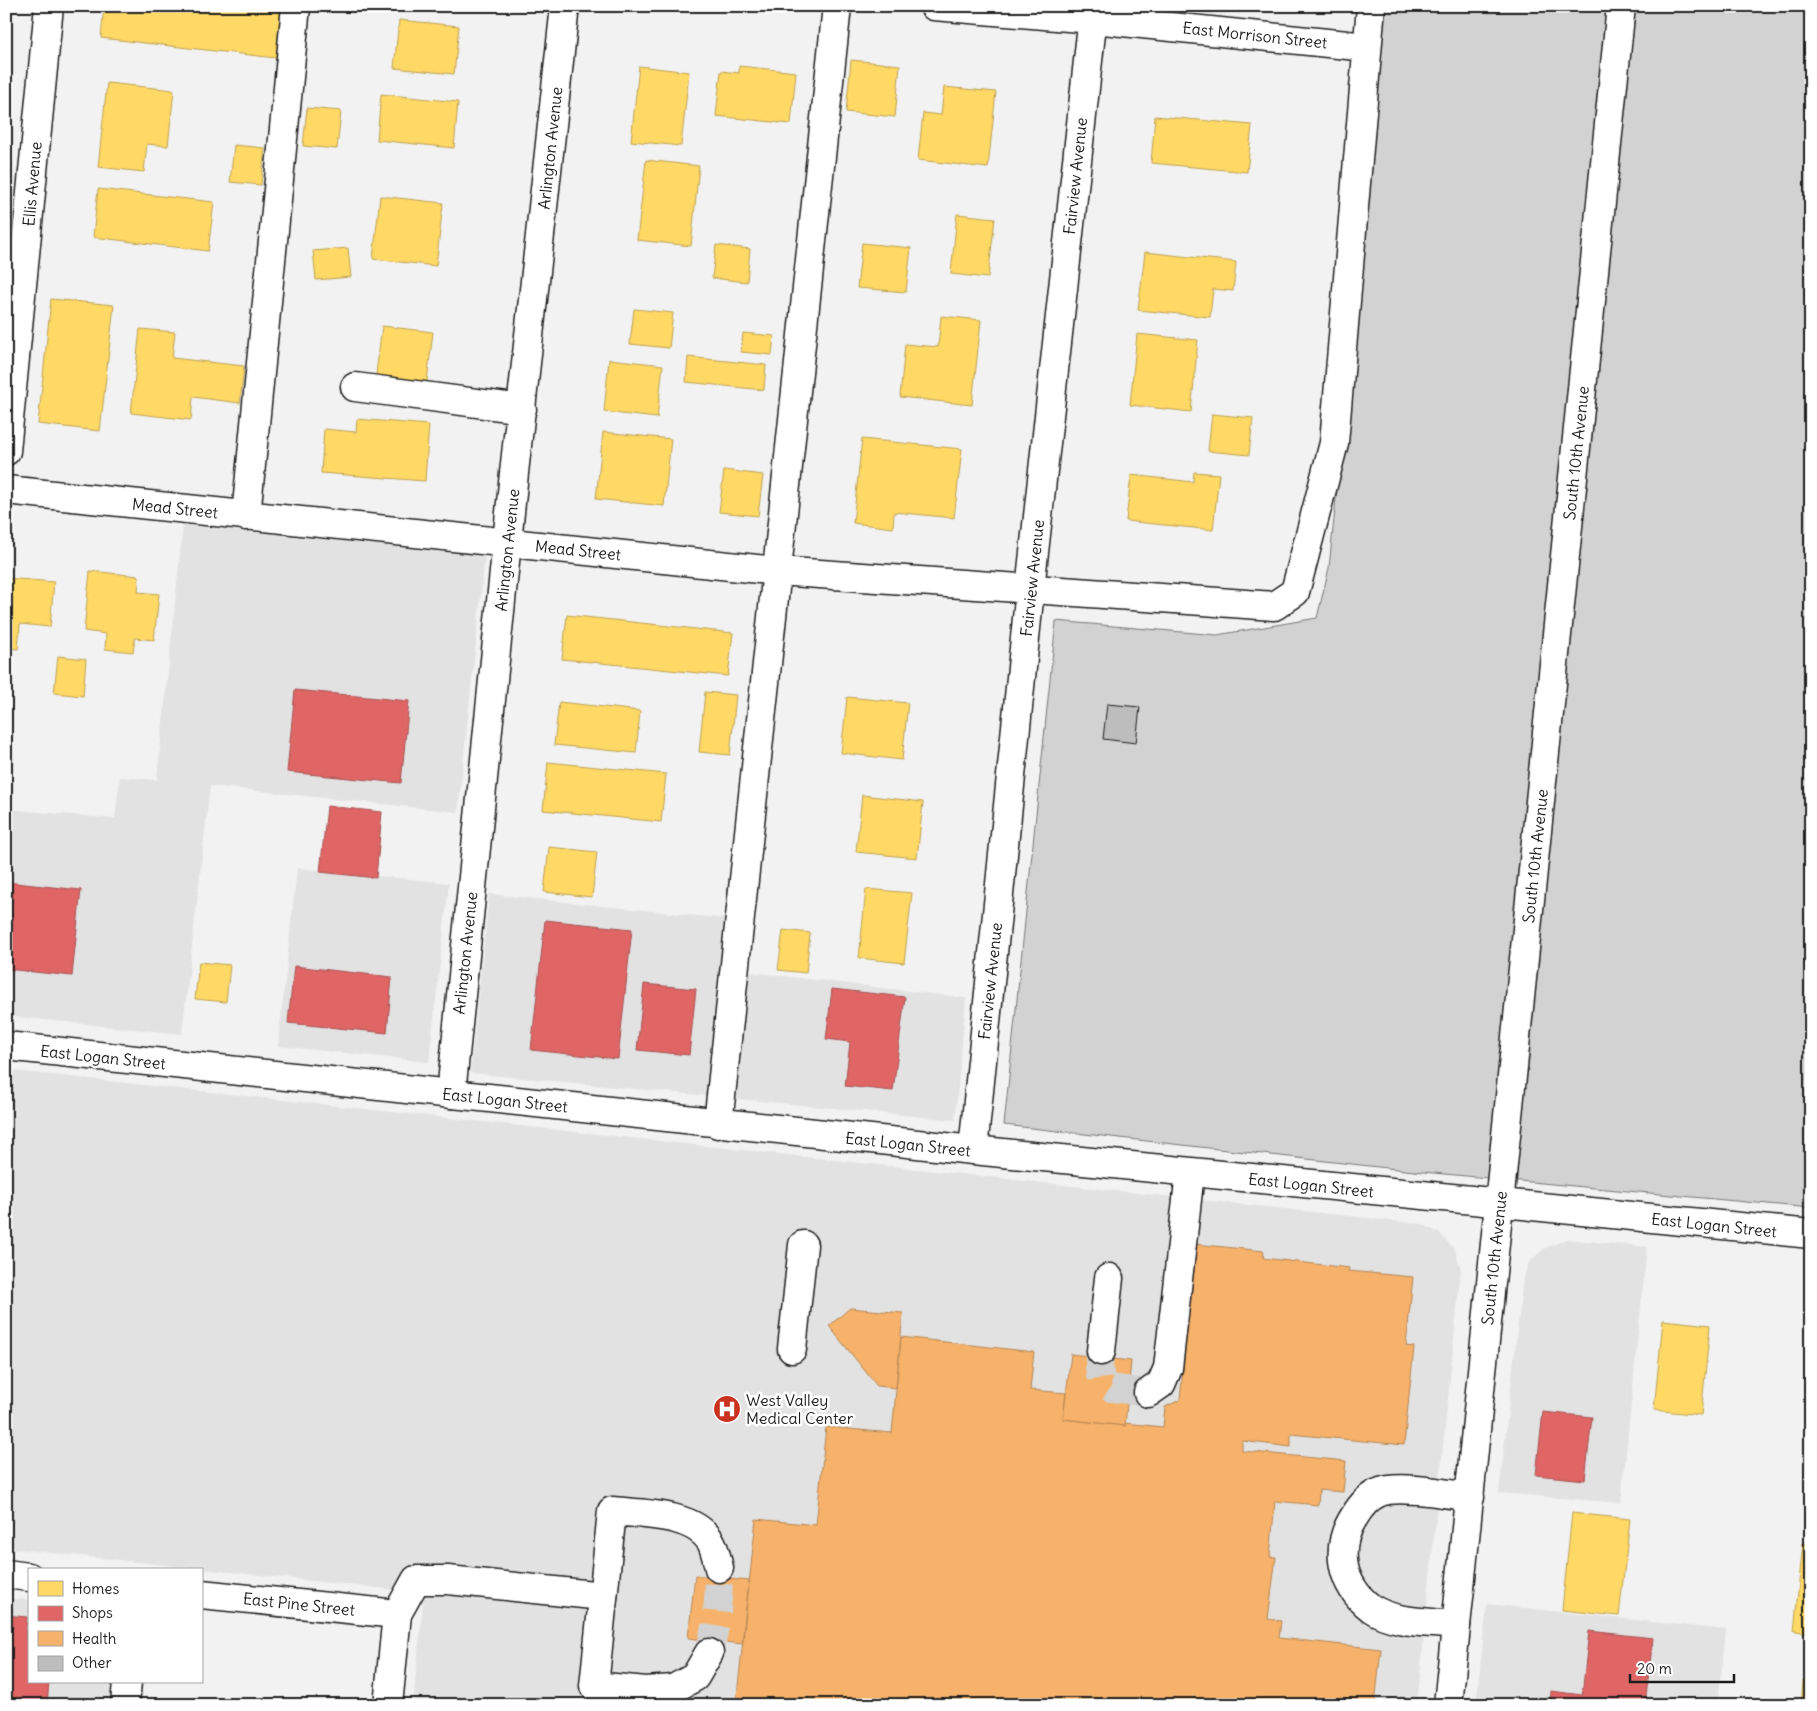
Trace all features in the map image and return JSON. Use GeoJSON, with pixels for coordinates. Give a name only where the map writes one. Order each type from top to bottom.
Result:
{"type":"FeatureCollection","features":[{"type":"Feature","properties":{"kind":"street","name":"Ellis Avenue"},"geometry":{"type":"LineString","coordinates":[[6,451],[49,6]]}},
{"type":"Feature","properties":{"kind":"street"},"geometry":{"type":"LineString","coordinates":[[246,516],[296,6]]}},
{"type":"Feature","properties":{"kind":"street","name":"Arlington Avenue"},"geometry":{"type":"LineString","coordinates":[[451,1094],[565,6]]}},
{"type":"Feature","properties":{"kind":"street"},"geometry":{"type":"LineString","coordinates":[[718,1124],[837,6]]}},
{"type":"Feature","properties":{"kind":"street","name":"East Morrison Street"},"geometry":{"type":"LineString","coordinates":[[934,6],[1093,12],[1367,47]]}},
{"type":"Feature","properties":{"kind":"street","name":"Mead Street"},"geometry":{"type":"LineString","coordinates":[[6,490],[777,571],[1274,606],[1295,592],[1334,442],[1371,6]]}},
{"type":"Feature","properties":{"kind":"street","name":"South 10th Avenue"},"geometry":{"type":"LineString","coordinates":[[1448,1705],[1621,6]]}},
{"type":"Feature","properties":{"kind":"street","name":"Fairview Avenue"},"geometry":{"type":"LineString","coordinates":[[973,1150],[1030,589],[1093,12]]}},
{"type":"Feature","properties":{"kind":"street"},"geometry":{"type":"LineString","coordinates":[[355,387],[522,409]]}},
{"type":"Feature","properties":{"kind":"street","name":"East Logan Street"},"geometry":{"type":"LineString","coordinates":[[6,1046],[718,1124],[1811,1234]]}},
{"type":"Feature","properties":{"kind":"street"},"geometry":{"type":"LineString","coordinates":[[1148,1393],[1161,1384],[1168,1368],[1190,1173]]}},
{"type":"Feature","properties":{"kind":"street"},"geometry":{"type":"LineString","coordinates":[[792,1349],[803,1245]]}},
{"type":"Feature","properties":{"kind":"street"},"geometry":{"type":"LineString","coordinates":[[1101,1351],[1108,1278]]}},
{"type":"Feature","properties":{"kind":"street"},"geometry":{"type":"LineString","coordinates":[[1456,1625],[1392,1618],[1372,1608],[1353,1591],[1344,1569],[1343,1543],[1350,1523],[1361,1506],[1379,1492],[1400,1489],[1470,1496]]}},
{"type":"Feature","properties":{"kind":"street"},"geometry":{"type":"LineString","coordinates":[[709,1653],[695,1677],[672,1689],[646,1691],[594,1686],[612,1510],[669,1516],[698,1527],[712,1542],[719,1568]]}},
{"type":"Feature","properties":{"kind":"street"},"geometry":{"type":"LineString","coordinates":[[6,1574],[28,1576]]}},
{"type":"Feature","properties":{"kind":"street"},"geometry":{"type":"LineString","coordinates":[[388,1705],[397,1614],[416,1580],[448,1580],[602,1596]]}},
{"type":"Feature","properties":{"kind":"street","name":"East Pine Street"},"geometry":{"type":"LineString","coordinates":[[202,1594],[397,1614]]}},
{"type":"Feature","properties":{"kind":"street"},"geometry":{"type":"LineString","coordinates":[[124,1705],[127,1684]]}},
{"type":"Feature","properties":{"kind":"shaded area"},"geometry":{"type":"Polygon","coordinates":[[[1386,6],[1811,6],[1811,1208],[1423,1172],[1004,1125],[1056,621],[1217,635],[1317,618],[1329,568],[1386,6]]]}},
{"type":"Feature","properties":{"kind":"shaded area"},"geometry":{"type":"Polygon","coordinates":[[[183,525],[485,556],[458,812],[210,786],[182,1034],[6,1016],[6,809],[115,819],[120,777],[157,780],[183,525]]]}},
{"type":"Feature","properties":{"kind":"shaded area"},"geometry":{"type":"Polygon","coordinates":[[[297,868],[449,883],[429,1062],[278,1046],[297,868]]]}},
{"type":"Feature","properties":{"kind":"shaded area"},"geometry":{"type":"Polygon","coordinates":[[[489,894],[746,921],[742,971],[966,998],[955,1120],[470,1073],[489,894]]]}},
{"type":"Feature","properties":{"kind":"shaded area","name":"West Valley Medical Center"},"geometry":{"type":"Polygon","coordinates":[[[6,1070],[1422,1224],[1439,1233],[1455,1250],[1461,1269],[1417,1705],[413,1705],[424,1593],[6,1548],[6,1070]]]}},
{"type":"Feature","properties":{"kind":"shaded area"},"geometry":{"type":"Polygon","coordinates":[[[1567,1239],[1647,1247],[1621,1503],[1499,1493],[1523,1278],[1529,1262],[1545,1248],[1567,1239]]]}},
{"type":"Feature","properties":{"kind":"shaded area"},"geometry":{"type":"Polygon","coordinates":[[[6,1598],[28,1600],[28,1684],[135,1684],[133,1705],[6,1705],[6,1598]]]}},
{"type":"Feature","properties":{"kind":"shaded area"},"geometry":{"type":"Polygon","coordinates":[[[1487,1604],[1726,1630],[1718,1705],[1476,1705],[1487,1604]]]}},
{"type":"Feature","properties":{"kind":"building: Homes"},"geometry":{"type":"Polygon","coordinates":[[[104,6],[281,6],[276,58],[101,38],[104,6]]]}},
{"type":"Feature","properties":{"kind":"building: Homes"},"geometry":{"type":"Polygon","coordinates":[[[399,20],[459,26],[454,74],[394,68],[399,20]]]}},
{"type":"Feature","properties":{"kind":"building: Homes"},"geometry":{"type":"Polygon","coordinates":[[[851,60],[900,65],[895,117],[846,112],[851,60]]]}},
{"type":"Feature","properties":{"kind":"building: Homes"},"geometry":{"type":"Polygon","coordinates":[[[639,66],[689,72],[681,146],[631,141],[639,66]]]}},
{"type":"Feature","properties":{"kind":"building: Homes"},"geometry":{"type":"Polygon","coordinates":[[[739,66],[796,72],[791,124],[716,116],[721,71],[739,73],[739,66]]]}},
{"type":"Feature","properties":{"kind":"building: Homes"},"geometry":{"type":"Polygon","coordinates":[[[107,83],[174,90],[168,146],[147,144],[144,172],[98,167],[107,83]]]}},
{"type":"Feature","properties":{"kind":"building: Homes"},"geometry":{"type":"Polygon","coordinates":[[[944,87],[996,92],[988,168],[918,160],[923,113],[941,115],[944,87]]]}},
{"type":"Feature","properties":{"kind":"building: Homes"},"geometry":{"type":"Polygon","coordinates":[[[381,94],[458,102],[454,148],[377,140],[381,94]]]}},
{"type":"Feature","properties":{"kind":"building: Homes"},"geometry":{"type":"Polygon","coordinates":[[[307,108],[341,111],[337,149],[303,146],[307,108]]]}},
{"type":"Feature","properties":{"kind":"building: Homes"},"geometry":{"type":"Polygon","coordinates":[[[1155,116],[1252,125],[1247,172],[1151,163],[1155,116]]]}},
{"type":"Feature","properties":{"kind":"building: Homes"},"geometry":{"type":"Polygon","coordinates":[[[234,145],[265,148],[261,185],[230,182],[234,145]]]}},
{"type":"Feature","properties":{"kind":"building: Homes"},"geometry":{"type":"Polygon","coordinates":[[[646,160],[699,166],[691,246],[637,240],[646,160]]]}},
{"type":"Feature","properties":{"kind":"building: Homes"},"geometry":{"type":"Polygon","coordinates":[[[98,189],[214,202],[208,251],[93,237],[98,189]]]}},
{"type":"Feature","properties":{"kind":"building: Homes"},"geometry":{"type":"Polygon","coordinates":[[[380,196],[443,203],[436,266],[373,259],[380,196]]]}},
{"type":"Feature","properties":{"kind":"building: Homes"},"geometry":{"type":"Polygon","coordinates":[[[957,214],[995,218],[988,278],[951,274],[957,214]]]}},
{"type":"Feature","properties":{"kind":"building: Homes"},"geometry":{"type":"Polygon","coordinates":[[[862,243],[911,248],[906,292],[857,288],[862,243]]]}},
{"type":"Feature","properties":{"kind":"building: Homes"},"geometry":{"type":"Polygon","coordinates":[[[716,245],[750,249],[747,282],[712,278],[716,245]]]}},
{"type":"Feature","properties":{"kind":"building: Homes"},"geometry":{"type":"Polygon","coordinates":[[[348,248],[351,277],[316,280],[313,251],[348,248]]]}},
{"type":"Feature","properties":{"kind":"building: Homes"},"geometry":{"type":"Polygon","coordinates":[[[1145,252],[1236,262],[1233,291],[1213,289],[1210,317],[1138,310],[1145,252]]]}},
{"type":"Feature","properties":{"kind":"building: Homes"},"geometry":{"type":"Polygon","coordinates":[[[51,299],[114,305],[100,431],[38,424],[51,299]]]}},
{"type":"Feature","properties":{"kind":"building: Homes"},"geometry":{"type":"Polygon","coordinates":[[[634,309],[673,313],[669,348],[630,344],[634,309]]]}},
{"type":"Feature","properties":{"kind":"building: Homes"},"geometry":{"type":"Polygon","coordinates":[[[941,316],[981,320],[972,405],[900,397],[905,344],[938,347],[941,316]]]}},
{"type":"Feature","properties":{"kind":"building: Homes"},"geometry":{"type":"Polygon","coordinates":[[[382,326],[433,332],[426,389],[375,382],[382,326]]]}},
{"type":"Feature","properties":{"kind":"building: Homes"},"geometry":{"type":"Polygon","coordinates":[[[140,329],[175,332],[172,358],[244,366],[240,403],[193,397],[191,420],[131,413],[140,329]]]}},
{"type":"Feature","properties":{"kind":"building: Homes"},"geometry":{"type":"Polygon","coordinates":[[[743,333],[774,336],[772,355],[741,352],[743,333]]]}},
{"type":"Feature","properties":{"kind":"building: Homes"},"geometry":{"type":"Polygon","coordinates":[[[1137,334],[1198,340],[1191,412],[1130,405],[1137,334]]]}},
{"type":"Feature","properties":{"kind":"building: Homes"},"geometry":{"type":"Polygon","coordinates":[[[688,357],[766,365],[764,390],[686,382],[688,357]]]}},
{"type":"Feature","properties":{"kind":"building: Homes"},"geometry":{"type":"Polygon","coordinates":[[[609,359],[663,365],[657,418],[604,412],[609,359]]]}},
{"type":"Feature","properties":{"kind":"building: Homes"},"geometry":{"type":"Polygon","coordinates":[[[1212,414],[1253,418],[1249,455],[1208,451],[1212,414]]]}},
{"type":"Feature","properties":{"kind":"building: Homes"},"geometry":{"type":"Polygon","coordinates":[[[357,419],[429,425],[425,481],[321,473],[324,429],[356,432],[357,419]]]}},
{"type":"Feature","properties":{"kind":"building: Homes"},"geometry":{"type":"Polygon","coordinates":[[[603,432],[671,439],[664,506],[596,499],[603,432]]]}},
{"type":"Feature","properties":{"kind":"building: Homes"},"geometry":{"type":"Polygon","coordinates":[[[862,439],[962,449],[954,518],[894,512],[893,528],[853,523],[862,439]]]}},
{"type":"Feature","properties":{"kind":"building: Homes"},"geometry":{"type":"Polygon","coordinates":[[[724,470],[763,475],[758,516],[719,512],[724,470]]]}},
{"type":"Feature","properties":{"kind":"building: Homes"},"geometry":{"type":"Polygon","coordinates":[[[1194,472],[1219,474],[1213,530],[1126,521],[1131,475],[1193,482],[1194,472]]]}},
{"type":"Feature","properties":{"kind":"building: Homes"},"geometry":{"type":"Polygon","coordinates":[[[90,571],[139,576],[138,592],[159,594],[154,640],[135,638],[133,652],[105,649],[106,634],[84,631],[90,571]]]}},
{"type":"Feature","properties":{"kind":"building: Homes"},"geometry":{"type":"Polygon","coordinates":[[[6,578],[54,582],[50,627],[20,624],[18,649],[6,648],[6,578]]]}},
{"type":"Feature","properties":{"kind":"building: Homes"},"geometry":{"type":"Polygon","coordinates":[[[567,615],[733,633],[728,676],[562,659],[567,615]]]}},
{"type":"Feature","properties":{"kind":"building: Homes"},"geometry":{"type":"Polygon","coordinates":[[[58,656],[86,659],[83,696],[54,693],[58,656]]]}},
{"type":"Feature","properties":{"kind":"building: Homes"},"geometry":{"type":"Polygon","coordinates":[[[705,692],[736,695],[730,755],[699,752],[705,692]]]}},
{"type":"Feature","properties":{"kind":"building: Homes"},"geometry":{"type":"Polygon","coordinates":[[[847,697],[908,703],[902,760],[841,753],[847,697]]]}},
{"type":"Feature","properties":{"kind":"building: Homes"},"geometry":{"type":"Polygon","coordinates":[[[559,702],[640,711],[636,753],[554,745],[559,702]]]}},
{"type":"Feature","properties":{"kind":"building: Homes"},"geometry":{"type":"Polygon","coordinates":[[[548,762],[666,774],[661,822],[543,810],[548,762]]]}},
{"type":"Feature","properties":{"kind":"building: Homes"},"geometry":{"type":"Polygon","coordinates":[[[862,795],[923,802],[917,858],[856,852],[862,795]]]}},
{"type":"Feature","properties":{"kind":"building: Homes"},"geometry":{"type":"Polygon","coordinates":[[[549,847],[597,852],[592,897],[544,892],[549,847]]]}},
{"type":"Feature","properties":{"kind":"building: Homes"},"geometry":{"type":"Polygon","coordinates":[[[866,889],[912,893],[904,963],[859,958],[866,889]]]}},
{"type":"Feature","properties":{"kind":"building: Homes"},"geometry":{"type":"Polygon","coordinates":[[[783,930],[810,933],[806,973],[778,970],[783,930]]]}},
{"type":"Feature","properties":{"kind":"building: Homes"},"geometry":{"type":"Polygon","coordinates":[[[199,962],[230,965],[226,1002],[195,999],[199,962]]]}},
{"type":"Feature","properties":{"kind":"building: Homes"},"geometry":{"type":"Polygon","coordinates":[[[1663,1320],[1710,1325],[1701,1415],[1654,1410],[1663,1320]]]}},
{"type":"Feature","properties":{"kind":"building: Homes"},"geometry":{"type":"Polygon","coordinates":[[[1572,1513],[1630,1519],[1619,1616],[1562,1610],[1572,1513]]]}},
{"type":"Feature","properties":{"kind":"building: Homes"},"geometry":{"type":"Polygon","coordinates":[[[1803,1543],[1811,1544],[1811,1633],[1794,1631],[1803,1543]]]}},
{"type":"Feature","properties":{"kind":"building: Homes"},"geometry":{"type":"Polygon","coordinates":[[[1803,1681],[1811,1682],[1811,1705],[1801,1705],[1803,1681]]]}},
{"type":"Feature","properties":{"kind":"building: Shops"},"geometry":{"type":"Polygon","coordinates":[[[295,690],[409,701],[401,783],[287,772],[295,690]]]}},
{"type":"Feature","properties":{"kind":"building: Shops"},"geometry":{"type":"Polygon","coordinates":[[[327,806],[382,812],[376,878],[320,872],[327,806]]]}},
{"type":"Feature","properties":{"kind":"building: Shops"},"geometry":{"type":"Polygon","coordinates":[[[6,882],[81,890],[72,976],[6,969],[6,882]]]}},
{"type":"Feature","properties":{"kind":"building: Shops"},"geometry":{"type":"Polygon","coordinates":[[[545,920],[632,929],[618,1059],[531,1050],[545,920]]]}},
{"type":"Feature","properties":{"kind":"building: Shops"},"geometry":{"type":"Polygon","coordinates":[[[294,966],[392,977],[387,1033],[288,1023],[294,966]]]}},
{"type":"Feature","properties":{"kind":"building: Shops"},"geometry":{"type":"Polygon","coordinates":[[[644,984],[696,989],[689,1055],[637,1050],[644,984]]]}},
{"type":"Feature","properties":{"kind":"building: Shops"},"geometry":{"type":"Polygon","coordinates":[[[832,989],[905,997],[893,1091],[845,1086],[850,1042],[826,1039],[832,989]]]}},
{"type":"Feature","properties":{"kind":"building: Shops"},"geometry":{"type":"Polygon","coordinates":[[[1543,1412],[1592,1417],[1585,1480],[1536,1475],[1543,1412]]]}},
{"type":"Feature","properties":{"kind":"building: Shops"},"geometry":{"type":"Polygon","coordinates":[[[6,1615],[27,1617],[25,1639],[28,1639],[28,1684],[49,1684],[47,1705],[6,1705],[6,1615]]]}},
{"type":"Feature","properties":{"kind":"building: Shops"},"geometry":{"type":"Polygon","coordinates":[[[1589,1631],[1653,1638],[1645,1705],[1550,1705],[1551,1691],[1582,1695],[1589,1631]]]}},
{"type":"Feature","properties":{"kind":"building: Health","name":"West Valley Medical Center"},"geometry":{"type":"Polygon","coordinates":[[[1195,1244],[1264,1251],[1263,1258],[1349,1268],[1348,1271],[1413,1277],[1406,1346],[1414,1347],[1404,1445],[1291,1434],[1291,1447],[1242,1441],[1242,1451],[1346,1461],[1343,1492],[1319,1490],[1318,1505],[1275,1501],[1270,1557],[1276,1557],[1268,1619],[1281,1621],[1279,1638],[1381,1649],[1375,1705],[736,1705],[756,1519],[816,1525],[826,1427],[892,1433],[901,1337],[1034,1352],[1030,1390],[1066,1393],[1063,1419],[1125,1426],[1125,1423],[1163,1427],[1165,1407],[1180,1400],[1195,1244]]]}},
{"type":"Feature","properties":{"kind":"building: Health"},"geometry":{"type":"Polygon","coordinates":[[[850,1308],[903,1313],[896,1388],[877,1386],[829,1326],[850,1308]]]}},
{"type":"Feature","properties":{"kind":"building: Health"},"geometry":{"type":"Polygon","coordinates":[[[1071,1354],[1131,1361],[1125,1426],[1063,1419],[1071,1354]]]}},
{"type":"Feature","properties":{"kind":"building: Health"},"geometry":{"type":"Polygon","coordinates":[[[695,1575],[749,1581],[742,1644],[688,1638],[695,1575]]]}},
{"type":"Feature","properties":{"kind":"building: Other"},"geometry":{"type":"Polygon","coordinates":[[[1107,704],[1140,707],[1136,743],[1103,739],[1107,704]]]}},
{"type":"Feature","properties":{"kind":"tunnel"},"geometry":{"type":"LineString","coordinates":[[1101,1351],[1099,1366],[1101,1381],[1111,1388],[1148,1393]]}},
{"type":"Feature","properties":{"kind":"tunnel"},"geometry":{"type":"LineString","coordinates":[[709,1653],[717,1611],[719,1568]]}},
{"type":"Feature","properties":{"kind":"place","name":"West Valley Medical Center"},"geometry":{"type":"Point","coordinates":[727,1409]}}]}
